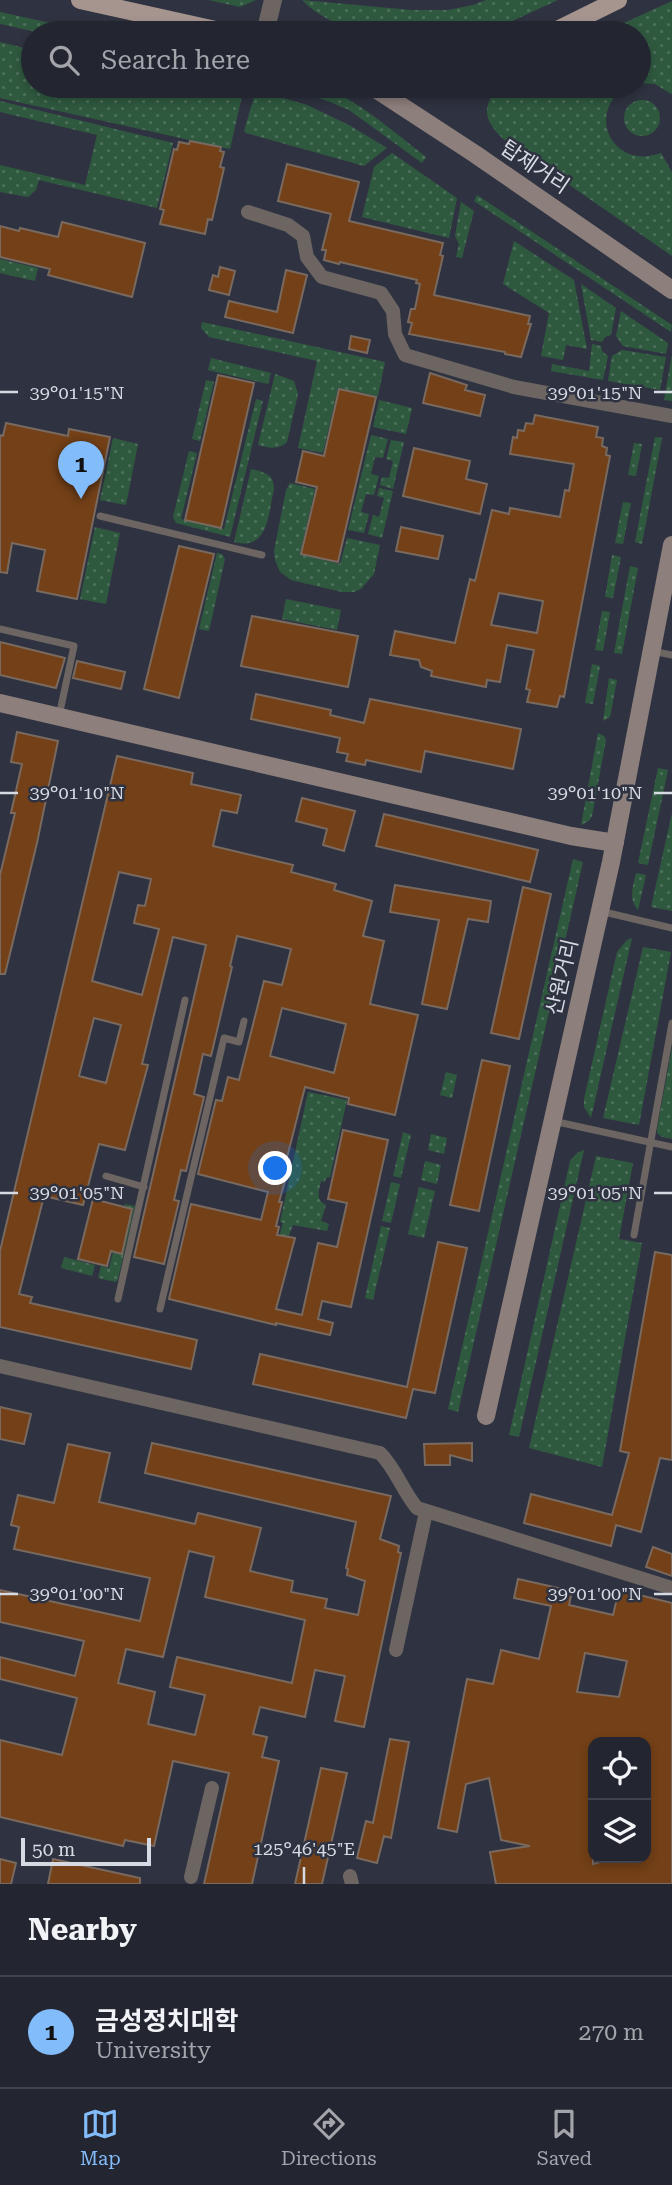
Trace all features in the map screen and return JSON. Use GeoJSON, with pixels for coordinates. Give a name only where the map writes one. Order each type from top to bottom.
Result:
{"type":"FeatureCollection","features":[{"type":"Feature","properties":{"kind":"main road"},"geometry":{"type":"LineString","coordinates":[[80,0],[175,21]]}},
{"type":"Feature","properties":{"kind":"main road"},"geometry":{"type":"LineString","coordinates":[[575,21],[618,0]]}},
{"type":"Feature","properties":{"kind":"main road","name":"탑제거리"},"geometry":{"type":"LineString","coordinates":[[390,98],[475,153],[672,290]]}},
{"type":"Feature","properties":{"kind":"main road","name":"산원거리"},"geometry":{"type":"LineString","coordinates":[[486,1416],[615,843],[652,651],[668,585],[672,545]]}},
{"type":"Feature","properties":{"kind":"main road"},"geometry":{"type":"LineString","coordinates":[[0,704],[571,836],[615,843]]}},
{"type":"Feature","properties":{"kind":"street"},"geometry":{"type":"LineString","coordinates":[[268,21],[273,0]]}},
{"type":"Feature","properties":{"kind":"street"},"geometry":{"type":"LineString","coordinates":[[248,212],[288,225],[303,236],[307,257],[321,277],[381,293],[393,311],[395,334],[405,355],[514,387],[672,416]]}},
{"type":"Feature","properties":{"kind":"street"},"geometry":{"type":"LineString","coordinates":[[0,1366],[380,1453],[394,1468],[417,1508],[672,1588]]}},
{"type":"Feature","properties":{"kind":"street"},"geometry":{"type":"LineString","coordinates":[[396,1650],[426,1512]]}},
{"type":"Feature","properties":{"kind":"street"},"geometry":{"type":"LineString","coordinates":[[191,1877],[212,1788]]}},
{"type":"Feature","properties":{"kind":"lane"},"geometry":{"type":"LineString","coordinates":[[100,516],[262,555]]}},
{"type":"Feature","properties":{"kind":"lane"},"geometry":{"type":"LineString","coordinates":[[0,629],[74,646],[58,717]]}},
{"type":"Feature","properties":{"kind":"lane"},"geometry":{"type":"LineString","coordinates":[[652,651],[672,655]]}},
{"type":"Feature","properties":{"kind":"lane"},"geometry":{"type":"LineString","coordinates":[[600,911],[672,928]]}},
{"type":"Feature","properties":{"kind":"lane"},"geometry":{"type":"LineString","coordinates":[[118,1299],[185,1000]]}},
{"type":"Feature","properties":{"kind":"lane"},"geometry":{"type":"LineString","coordinates":[[160,1310],[224,1038],[239,1042],[244,1021]]}},
{"type":"Feature","properties":{"kind":"lane"},"geometry":{"type":"LineString","coordinates":[[634,1235],[672,1023]]}},
{"type":"Feature","properties":{"kind":"lane"},"geometry":{"type":"LineString","coordinates":[[552,1121],[672,1147]]}},
{"type":"Feature","properties":{"kind":"lane"},"geometry":{"type":"LineString","coordinates":[[106,1176],[144,1187]]}},
{"type":"Feature","properties":{"kind":"green space"},"geometry":{"type":"Polygon","coordinates":[[[208,0],[256,0],[240,7],[208,0]]]}},
{"type":"Feature","properties":{"kind":"green space"},"geometry":{"type":"Polygon","coordinates":[[[302,0],[411,10],[448,10],[486,0],[558,0],[512,21],[332,21],[302,0]]]}},
{"type":"Feature","properties":{"kind":"green space"},"geometry":{"type":"Polygon","coordinates":[[[672,1],[672,94],[651,84],[651,21],[628,21],[672,1]]]}},
{"type":"Feature","properties":{"kind":"green space"},"geometry":{"type":"Polygon","coordinates":[[[0,12],[41,21],[21,21],[21,29],[0,24],[0,12]]]}},
{"type":"Feature","properties":{"kind":"green space"},"geometry":{"type":"Polygon","coordinates":[[[0,42],[21,47],[21,98],[242,98],[230,149],[0,98],[0,42]]]}},
{"type":"Feature","properties":{"kind":"green space"},"geometry":{"type":"Polygon","coordinates":[[[254,98],[283,98],[307,105],[349,125],[387,148],[364,166],[244,131],[254,98]]]}},
{"type":"Feature","properties":{"kind":"green space"},"geometry":{"type":"Polygon","coordinates":[[[319,98],[346,98],[374,116],[426,157],[422,163],[349,110],[319,98]]]}},
{"type":"Feature","properties":{"kind":"green space"},"geometry":{"type":"Polygon","coordinates":[[[491,98],[613,98],[607,110],[606,124],[618,147],[629,154],[644,156],[661,153],[672,172],[672,256],[503,139],[489,120],[491,98]]]}},
{"type":"Feature","properties":{"kind":"green space"},"geometry":{"type":"Polygon","coordinates":[[[642,100],[655,105],[660,118],[655,131],[642,136],[629,131],[624,118],[629,105],[642,100]]]}},
{"type":"Feature","properties":{"kind":"green space"},"geometry":{"type":"Polygon","coordinates":[[[0,101],[173,143],[157,208],[39,180],[36,190],[28,197],[0,192],[0,165],[85,185],[97,135],[0,112],[0,101]]]}},
{"type":"Feature","properties":{"kind":"green space"},"geometry":{"type":"Polygon","coordinates":[[[392,153],[457,198],[449,238],[362,217],[374,167],[392,153]]]}},
{"type":"Feature","properties":{"kind":"green space"},"geometry":{"type":"Polygon","coordinates":[[[477,195],[672,325],[671,332],[474,201],[477,195]]]}},
{"type":"Feature","properties":{"kind":"green space"},"geometry":{"type":"Polygon","coordinates":[[[461,202],[474,211],[462,258],[456,257],[459,244],[455,236],[461,202]]]}},
{"type":"Feature","properties":{"kind":"green space"},"geometry":{"type":"Polygon","coordinates":[[[514,241],[574,280],[587,349],[566,345],[563,360],[541,356],[549,313],[503,284],[514,241]]]}},
{"type":"Feature","properties":{"kind":"green space"},"geometry":{"type":"Polygon","coordinates":[[[0,259],[38,268],[35,281],[0,273],[0,259]]]}},
{"type":"Feature","properties":{"kind":"green space"},"geometry":{"type":"Polygon","coordinates":[[[581,284],[616,308],[611,335],[605,337],[602,342],[591,340],[581,284]]]}},
{"type":"Feature","properties":{"kind":"green space"},"geometry":{"type":"Polygon","coordinates":[[[621,311],[668,343],[666,354],[623,346],[616,336],[621,311]]]}},
{"type":"Feature","properties":{"kind":"green space"},"geometry":{"type":"Polygon","coordinates":[[[202,322],[385,362],[378,396],[338,388],[323,453],[298,448],[317,361],[209,337],[201,328],[202,322]]]}},
{"type":"Feature","properties":{"kind":"green space"},"geometry":{"type":"Polygon","coordinates":[[[592,344],[601,346],[608,356],[603,380],[551,371],[552,364],[589,371],[592,344]]]}},
{"type":"Feature","properties":{"kind":"green space"},"geometry":{"type":"Polygon","coordinates":[[[622,350],[666,357],[660,390],[608,381],[612,356],[622,350]]]}},
{"type":"Feature","properties":{"kind":"green space"},"geometry":{"type":"Polygon","coordinates":[[[672,354],[672,401],[664,400],[672,354]]]}},
{"type":"Feature","properties":{"kind":"green space"},"geometry":{"type":"Polygon","coordinates":[[[211,358],[271,373],[268,384],[208,370],[211,358]]]}},
{"type":"Feature","properties":{"kind":"green space"},"geometry":{"type":"Polygon","coordinates":[[[275,374],[294,381],[298,394],[287,442],[277,447],[269,447],[258,445],[275,374]]]}},
{"type":"Feature","properties":{"kind":"green space"},"geometry":{"type":"Polygon","coordinates":[[[206,380],[214,382],[200,441],[192,439],[206,380]]]}},
{"type":"Feature","properties":{"kind":"green space"},"geometry":{"type":"Polygon","coordinates":[[[256,399],[263,401],[230,537],[176,523],[173,517],[189,451],[197,453],[181,519],[224,529],[256,399]]]}},
{"type":"Feature","properties":{"kind":"green space"},"geometry":{"type":"Polygon","coordinates":[[[379,400],[412,408],[406,434],[373,427],[379,400]]]}},
{"type":"Feature","properties":{"kind":"green space"},"geometry":{"type":"Polygon","coordinates":[[[371,435],[388,439],[383,458],[375,457],[371,474],[379,476],[374,495],[366,494],[361,512],[369,514],[364,533],[348,530],[371,435]]]}},
{"type":"Feature","properties":{"kind":"green space"},"geometry":{"type":"Polygon","coordinates":[[[655,437],[662,438],[642,544],[635,542],[655,437]]]}},
{"type":"Feature","properties":{"kind":"green space"},"geometry":{"type":"Polygon","coordinates":[[[113,438],[138,444],[126,505],[100,500],[113,438]]]}},
{"type":"Feature","properties":{"kind":"green space"},"geometry":{"type":"Polygon","coordinates":[[[391,440],[404,442],[393,489],[380,485],[382,477],[389,478],[393,461],[386,459],[391,440]]]}},
{"type":"Feature","properties":{"kind":"green space"},"geometry":{"type":"Polygon","coordinates":[[[634,443],[642,444],[636,476],[628,475],[634,443]]]}},
{"type":"Feature","properties":{"kind":"green space"},"geometry":{"type":"Polygon","coordinates":[[[251,469],[264,473],[272,480],[274,489],[268,519],[260,536],[254,541],[234,542],[251,469]]]}},
{"type":"Feature","properties":{"kind":"green space"},"geometry":{"type":"Polygon","coordinates":[[[290,483],[315,489],[300,554],[340,564],[347,538],[380,545],[374,574],[361,589],[342,592],[291,580],[280,572],[274,551],[286,490],[290,483]]]}},
{"type":"Feature","properties":{"kind":"green space"},"geometry":{"type":"Polygon","coordinates":[[[379,488],[393,491],[382,538],[368,534],[373,515],[379,517],[384,498],[377,496],[379,488]]]}},
{"type":"Feature","properties":{"kind":"green space"},"geometry":{"type":"Polygon","coordinates":[[[623,502],[631,503],[623,544],[615,543],[623,502]]]}},
{"type":"Feature","properties":{"kind":"green space"},"geometry":{"type":"Polygon","coordinates":[[[95,527],[120,533],[106,604],[80,599],[95,527]]]}},
{"type":"Feature","properties":{"kind":"green space"},"geometry":{"type":"Polygon","coordinates":[[[217,553],[222,554],[225,559],[209,631],[199,629],[217,553]]]}},
{"type":"Feature","properties":{"kind":"green space"},"geometry":{"type":"Polygon","coordinates":[[[612,555],[621,557],[613,598],[605,597],[612,555]]]}},
{"type":"Feature","properties":{"kind":"green space"},"geometry":{"type":"Polygon","coordinates":[[[630,566],[638,568],[622,654],[614,653],[630,566]]]}},
{"type":"Feature","properties":{"kind":"green space"},"geometry":{"type":"Polygon","coordinates":[[[286,599],[341,610],[337,630],[282,619],[286,599]]]}},
{"type":"Feature","properties":{"kind":"green space"},"geometry":{"type":"Polygon","coordinates":[[[602,611],[610,612],[603,651],[595,650],[602,611]]]}},
{"type":"Feature","properties":{"kind":"green space"},"geometry":{"type":"Polygon","coordinates":[[[592,664],[600,666],[593,704],[585,703],[592,664]]]}},
{"type":"Feature","properties":{"kind":"green space"},"geometry":{"type":"Polygon","coordinates":[[[609,678],[617,680],[610,717],[603,721],[609,678]]]}},
{"type":"Feature","properties":{"kind":"green space"},"geometry":{"type":"Polygon","coordinates":[[[598,733],[606,740],[592,816],[581,825],[598,733]]]}},
{"type":"Feature","properties":{"kind":"green space"},"geometry":{"type":"Polygon","coordinates":[[[658,768],[668,770],[648,865],[638,863],[658,768]]]}},
{"type":"Feature","properties":{"kind":"green space"},"geometry":{"type":"Polygon","coordinates":[[[672,813],[672,911],[651,907],[672,813]]]}},
{"type":"Feature","properties":{"kind":"green space"},"geometry":{"type":"Polygon","coordinates":[[[573,859],[583,862],[458,1412],[448,1409],[573,859]]]}},
{"type":"Feature","properties":{"kind":"green space"},"geometry":{"type":"Polygon","coordinates":[[[636,873],[646,875],[638,910],[632,897],[636,873]]]}},
{"type":"Feature","properties":{"kind":"green space"},"geometry":{"type":"Polygon","coordinates":[[[632,938],[591,1118],[584,1107],[584,1099],[617,952],[632,938]]]}},
{"type":"Feature","properties":{"kind":"green space"},"geometry":{"type":"Polygon","coordinates":[[[643,947],[671,952],[639,1125],[603,1118],[643,947]]]}},
{"type":"Feature","properties":{"kind":"green space"},"geometry":{"type":"Polygon","coordinates":[[[672,1047],[672,1139],[662,1137],[657,1133],[657,1129],[672,1047]]]}},
{"type":"Feature","properties":{"kind":"green space"},"geometry":{"type":"Polygon","coordinates":[[[446,1072],[457,1075],[452,1098],[440,1095],[446,1072]]]}},
{"type":"Feature","properties":{"kind":"green space"},"geometry":{"type":"Polygon","coordinates":[[[308,1092],[347,1100],[330,1177],[326,1178],[325,1182],[321,1181],[319,1192],[320,1200],[326,1205],[321,1221],[329,1224],[327,1231],[293,1225],[286,1243],[278,1240],[283,1223],[280,1222],[308,1092]]]}},
{"type":"Feature","properties":{"kind":"green space"},"geometry":{"type":"Polygon","coordinates":[[[403,1132],[411,1135],[401,1178],[393,1176],[403,1132]]]}},
{"type":"Feature","properties":{"kind":"green space"},"geometry":{"type":"Polygon","coordinates":[[[431,1134],[447,1138],[444,1154],[428,1150],[431,1134]]]}},
{"type":"Feature","properties":{"kind":"green space"},"geometry":{"type":"Polygon","coordinates":[[[584,1150],[519,1437],[509,1435],[570,1161],[584,1150]]]}},
{"type":"Feature","properties":{"kind":"green space"},"geometry":{"type":"Polygon","coordinates":[[[596,1156],[633,1163],[619,1239],[642,1243],[602,1467],[529,1448],[596,1156]]]}},
{"type":"Feature","properties":{"kind":"green space"},"geometry":{"type":"Polygon","coordinates":[[[425,1161],[441,1165],[437,1184],[421,1180],[425,1161]]]}},
{"type":"Feature","properties":{"kind":"green space"},"geometry":{"type":"Polygon","coordinates":[[[391,1182],[400,1184],[391,1223],[382,1221],[391,1182]]]}},
{"type":"Feature","properties":{"kind":"green space"},"geometry":{"type":"Polygon","coordinates":[[[419,1187],[435,1191],[424,1238],[408,1234],[419,1187]]]}},
{"type":"Feature","properties":{"kind":"green space"},"geometry":{"type":"Polygon","coordinates":[[[125,1204],[135,1206],[118,1279],[116,1282],[98,1278],[101,1266],[109,1268],[125,1204]]]}},
{"type":"Feature","properties":{"kind":"green space"},"geometry":{"type":"Polygon","coordinates":[[[381,1226],[390,1228],[373,1300],[365,1298],[381,1226]]]}},
{"type":"Feature","properties":{"kind":"green space"},"geometry":{"type":"Polygon","coordinates":[[[64,1257],[95,1265],[92,1276],[61,1268],[64,1257]]]}},
{"type":"Feature","properties":{"kind":"building"},"geometry":{"type":"Polygon","coordinates":[[[190,141],[221,147],[220,151],[224,152],[220,167],[224,168],[212,220],[208,219],[205,234],[160,224],[164,210],[160,209],[174,149],[177,150],[179,142],[189,144],[190,141]]]}},
{"type":"Feature","properties":{"kind":"building"},"geometry":{"type":"Polygon","coordinates":[[[287,164],[359,182],[349,221],[443,243],[440,255],[443,256],[434,295],[530,316],[528,324],[531,324],[521,357],[409,334],[412,323],[408,322],[411,309],[415,309],[420,284],[416,283],[417,280],[324,260],[326,250],[322,250],[331,214],[278,201],[287,164]]]}},
{"type":"Feature","properties":{"kind":"building"},"geometry":{"type":"Polygon","coordinates":[[[62,222],[145,243],[132,297],[48,275],[50,269],[0,257],[0,226],[58,237],[62,222]]]}},
{"type":"Feature","properties":{"kind":"building"},"geometry":{"type":"Polygon","coordinates":[[[220,267],[235,271],[229,295],[209,290],[213,275],[218,277],[220,267]]]}},
{"type":"Feature","properties":{"kind":"building"},"geometry":{"type":"Polygon","coordinates":[[[286,270],[307,275],[293,333],[225,317],[229,301],[277,312],[286,270]]]}},
{"type":"Feature","properties":{"kind":"building"},"geometry":{"type":"Polygon","coordinates":[[[351,336],[370,340],[367,353],[349,349],[351,336]]]}},
{"type":"Feature","properties":{"kind":"building"},"geometry":{"type":"Polygon","coordinates":[[[430,373],[467,385],[465,390],[485,395],[480,416],[423,403],[430,373]]]}},
{"type":"Feature","properties":{"kind":"building"},"geometry":{"type":"Polygon","coordinates":[[[218,375],[254,383],[221,528],[185,520],[218,375]]]}},
{"type":"Feature","properties":{"kind":"building"},"geometry":{"type":"Polygon","coordinates":[[[339,389],[376,397],[338,562],[301,554],[317,487],[296,482],[303,451],[324,456],[339,389]]]}},
{"type":"Feature","properties":{"kind":"building"},"geometry":{"type":"Polygon","coordinates":[[[535,415],[598,427],[596,437],[603,438],[602,446],[607,448],[606,455],[610,456],[564,697],[560,696],[557,707],[527,702],[530,690],[526,689],[534,650],[507,645],[500,682],[487,680],[486,687],[431,676],[432,671],[421,667],[419,660],[390,655],[395,631],[455,643],[470,579],[475,581],[492,510],[509,514],[510,508],[560,517],[574,464],[510,454],[513,437],[517,438],[518,430],[524,431],[526,423],[533,424],[535,415]],[[499,593],[491,625],[537,633],[543,601],[499,593]]]}},
{"type":"Feature","properties":{"kind":"building"},"geometry":{"type":"Polygon","coordinates":[[[6,423],[68,436],[69,429],[110,437],[77,599],[37,591],[45,550],[12,543],[7,573],[0,572],[0,435],[3,436],[6,423]]]}},
{"type":"Feature","properties":{"kind":"building"},"geometry":{"type":"Polygon","coordinates":[[[414,448],[470,461],[466,479],[487,484],[480,514],[403,496],[414,448]]]}},
{"type":"Feature","properties":{"kind":"building"},"geometry":{"type":"Polygon","coordinates":[[[401,527],[443,536],[438,559],[396,551],[401,527]]]}},
{"type":"Feature","properties":{"kind":"building"},"geometry":{"type":"Polygon","coordinates":[[[179,546],[214,554],[179,698],[144,689],[179,546]]]}},
{"type":"Feature","properties":{"kind":"building"},"geometry":{"type":"Polygon","coordinates":[[[252,616],[358,636],[348,687],[241,666],[252,616]]]}},
{"type":"Feature","properties":{"kind":"building"},"geometry":{"type":"Polygon","coordinates":[[[0,642],[65,658],[56,688],[0,675],[0,642]]]}},
{"type":"Feature","properties":{"kind":"building"},"geometry":{"type":"Polygon","coordinates":[[[77,661],[125,672],[121,689],[73,678],[77,661]]]}},
{"type":"Feature","properties":{"kind":"building"},"geometry":{"type":"Polygon","coordinates":[[[256,694],[331,710],[330,715],[364,723],[370,699],[521,729],[513,769],[425,751],[421,772],[366,760],[365,765],[346,761],[348,754],[337,752],[340,738],[251,719],[256,694]]]}},
{"type":"Feature","properties":{"kind":"building"},"geometry":{"type":"Polygon","coordinates":[[[17,732],[58,741],[37,843],[5,974],[0,974],[0,875],[15,813],[11,813],[22,764],[11,762],[17,732]]]}},
{"type":"Feature","properties":{"kind":"building"},"geometry":{"type":"Polygon","coordinates":[[[117,756],[193,773],[191,784],[241,795],[237,813],[221,810],[213,846],[293,865],[291,872],[336,884],[334,890],[372,901],[363,936],[384,941],[370,1004],[418,1015],[395,1115],[348,1104],[349,1098],[305,1087],[283,1173],[287,1174],[279,1202],[282,1202],[276,1226],[279,1227],[277,1235],[295,1238],[276,1309],[302,1315],[318,1243],[337,1247],[347,1203],[328,1199],[343,1130],[388,1140],[351,1307],[322,1301],[318,1319],[333,1323],[330,1335],[169,1299],[191,1204],[261,1220],[268,1192],[198,1174],[216,1100],[222,1101],[228,1077],[239,1080],[264,981],[282,985],[291,949],[237,936],[211,1056],[203,1054],[194,1094],[204,1097],[186,1171],[181,1170],[174,1200],[179,1201],[164,1264],[134,1257],[206,945],[173,937],[142,1064],[148,1065],[125,1150],[99,1144],[83,1205],[44,1196],[19,1294],[32,1297],[30,1303],[197,1340],[191,1369],[0,1327],[0,1251],[117,756]],[[119,872],[92,981],[142,995],[159,929],[134,923],[138,905],[145,906],[151,879],[119,872]],[[282,1008],[270,1056],[334,1073],[346,1024],[282,1008]],[[94,1018],[79,1076],[106,1083],[121,1025],[94,1018]]]}},
{"type":"Feature","properties":{"kind":"building"},"geometry":{"type":"Polygon","coordinates":[[[302,798],[355,811],[344,851],[323,845],[327,829],[296,821],[302,798]]]}},
{"type":"Feature","properties":{"kind":"building"},"geometry":{"type":"Polygon","coordinates":[[[384,814],[538,850],[530,882],[376,846],[384,814]]]}},
{"type":"Feature","properties":{"kind":"building"},"geometry":{"type":"Polygon","coordinates":[[[395,885],[491,901],[488,922],[468,919],[447,1009],[422,1004],[439,920],[390,912],[395,885]]]}},
{"type":"Feature","properties":{"kind":"building"},"geometry":{"type":"Polygon","coordinates":[[[523,887],[551,894],[519,1039],[491,1033],[523,887]]]}},
{"type":"Feature","properties":{"kind":"building"},"geometry":{"type":"Polygon","coordinates":[[[482,1060],[510,1066],[479,1211],[450,1205],[482,1060]]]}},
{"type":"Feature","properties":{"kind":"building"},"geometry":{"type":"Polygon","coordinates":[[[93,1199],[132,1209],[122,1254],[111,1251],[107,1266],[78,1259],[93,1199]]]}},
{"type":"Feature","properties":{"kind":"building"},"geometry":{"type":"Polygon","coordinates":[[[438,1242],[467,1248],[435,1393],[413,1389],[406,1418],[253,1384],[260,1354],[407,1387],[438,1242]]]}},
{"type":"Feature","properties":{"kind":"building"},"geometry":{"type":"Polygon","coordinates":[[[655,1252],[672,1255],[672,1460],[660,1458],[641,1532],[616,1525],[611,1546],[524,1523],[531,1494],[612,1515],[629,1453],[620,1451],[655,1252]]]}},
{"type":"Feature","properties":{"kind":"building"},"geometry":{"type":"Polygon","coordinates":[[[0,1407],[31,1414],[24,1444],[0,1439],[0,1407]]]}},
{"type":"Feature","properties":{"kind":"building"},"geometry":{"type":"Polygon","coordinates":[[[152,1443],[391,1496],[380,1539],[399,1546],[398,1552],[401,1553],[364,1727],[335,1721],[345,1676],[315,1670],[305,1717],[260,1707],[253,1734],[267,1737],[262,1757],[279,1761],[252,1884],[204,1884],[229,1773],[173,1761],[154,1846],[125,1840],[123,1846],[0,1817],[0,1740],[62,1755],[77,1698],[0,1679],[0,1657],[75,1676],[84,1641],[0,1622],[0,1590],[140,1621],[150,1578],[14,1549],[19,1527],[11,1525],[18,1495],[54,1503],[68,1444],[110,1453],[99,1502],[195,1524],[198,1513],[261,1528],[250,1571],[293,1581],[291,1592],[327,1599],[325,1608],[358,1615],[365,1581],[347,1575],[346,1568],[356,1522],[145,1473],[152,1443]],[[189,1551],[163,1657],[126,1649],[118,1683],[155,1692],[148,1724],[195,1735],[205,1695],[170,1687],[177,1657],[292,1683],[305,1620],[205,1597],[214,1557],[189,1551]]]}},
{"type":"Feature","properties":{"kind":"building"},"geometry":{"type":"Polygon","coordinates":[[[472,1443],[472,1461],[450,1455],[450,1465],[425,1465],[424,1444],[472,1443]]]}},
{"type":"Feature","properties":{"kind":"building"},"geometry":{"type":"Polygon","coordinates":[[[653,1547],[672,1554],[672,1576],[646,1567],[653,1547]]]}},
{"type":"Feature","properties":{"kind":"building"},"geometry":{"type":"Polygon","coordinates":[[[518,1579],[572,1591],[569,1605],[613,1615],[619,1590],[672,1603],[672,1884],[496,1884],[490,1852],[530,1846],[501,1840],[489,1778],[466,1784],[457,1832],[438,1828],[467,1679],[493,1684],[501,1650],[539,1659],[551,1606],[514,1598],[518,1579]],[[585,1653],[577,1692],[619,1697],[627,1661],[585,1653]]]}},
{"type":"Feature","properties":{"kind":"building"},"geometry":{"type":"Polygon","coordinates":[[[390,1739],[409,1742],[391,1838],[384,1836],[377,1863],[357,1858],[366,1821],[373,1823],[390,1739]]]}},
{"type":"Feature","properties":{"kind":"building"},"geometry":{"type":"Polygon","coordinates":[[[321,1768],[347,1773],[322,1884],[295,1884],[321,1768]]]}},
{"type":"Feature","properties":{"kind":"building"},"geometry":{"type":"Polygon","coordinates":[[[0,1859],[16,1863],[11,1884],[0,1884],[0,1859]]]}},
{"type":"Feature","properties":{"kind":"building"},"geometry":{"type":"Polygon","coordinates":[[[53,1859],[140,1878],[140,1884],[48,1884],[53,1859]]]}},
{"type":"Feature","properties":{"kind":"place","name":"금성정치대학"},"geometry":{"type":"Point","coordinates":[81,499]}}]}
